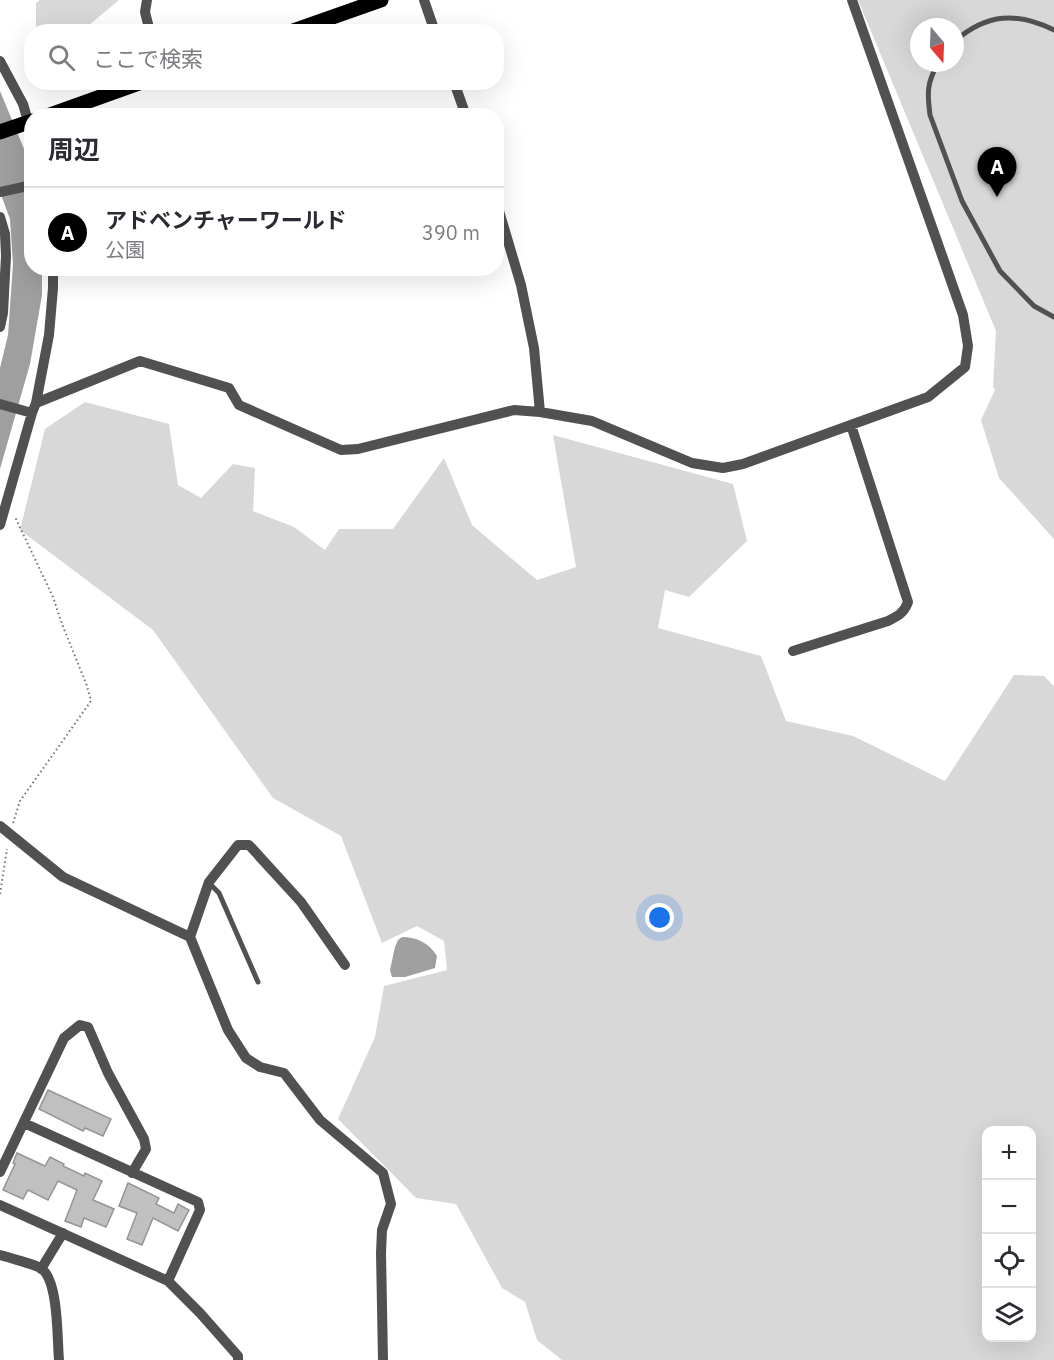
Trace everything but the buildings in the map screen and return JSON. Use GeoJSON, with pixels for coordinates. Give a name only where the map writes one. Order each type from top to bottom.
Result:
{"type":"FeatureCollection","features":[{"type":"Feature","properties":{"kind":"main road"},"geometry":{"type":"LineString","coordinates":[[313,24],[381,0]]}},
{"type":"Feature","properties":{"kind":"main road"},"geometry":{"type":"LineString","coordinates":[[69,108],[120,90]]}},
{"type":"Feature","properties":{"kind":"main road"},"geometry":{"type":"LineString","coordinates":[[0,132],[24,124]]}},
{"type":"Feature","properties":{"kind":"street"},"geometry":{"type":"LineString","coordinates":[[147,0],[145,12],[148,24]]}},
{"type":"Feature","properties":{"kind":"street"},"geometry":{"type":"LineString","coordinates":[[424,0],[432,24]]}},
{"type":"Feature","properties":{"kind":"street"},"geometry":{"type":"LineString","coordinates":[[0,404],[34,408],[140,361],[229,388],[239,405],[341,450],[358,449],[514,410],[592,421],[692,463],[723,468],[743,464],[928,397],[965,367],[968,346],[963,315],[852,0]]}},
{"type":"Feature","properties":{"kind":"street"},"geometry":{"type":"LineString","coordinates":[[0,61],[24,110]]}},
{"type":"Feature","properties":{"kind":"street"},"geometry":{"type":"LineString","coordinates":[[457,90],[463,108]]}},
{"type":"Feature","properties":{"kind":"street"},"geometry":{"type":"LineString","coordinates":[[0,192],[24,187]]}},
{"type":"Feature","properties":{"kind":"street"},"geometry":{"type":"LineString","coordinates":[[0,218],[5,234],[6,256],[3,313],[0,327]]}},
{"type":"Feature","properties":{"kind":"street"},"geometry":{"type":"LineString","coordinates":[[504,228],[521,285],[534,348],[540,412]]}},
{"type":"Feature","properties":{"kind":"street"},"geometry":{"type":"LineString","coordinates":[[0,525],[34,408],[49,335],[53,276]]}},
{"type":"Feature","properties":{"kind":"street"},"geometry":{"type":"LineString","coordinates":[[793,651],[888,621],[900,615],[906,609],[908,602],[851,425]]}},
{"type":"Feature","properties":{"kind":"street"},"geometry":{"type":"LineString","coordinates":[[5,830],[63,876],[190,937]]}},
{"type":"Feature","properties":{"kind":"street"},"geometry":{"type":"LineString","coordinates":[[345,964],[301,902],[249,845],[238,845],[208,882],[190,937],[228,1030],[246,1058],[260,1067],[284,1073],[320,1120],[383,1173],[391,1204],[382,1230],[381,1241],[383,1360]]}},
{"type":"Feature","properties":{"kind":"street"},"geometry":{"type":"LineString","coordinates":[[0,1172],[64,1038],[80,1025],[88,1027],[108,1073],[144,1139],[147,1149],[132,1173]]}},
{"type":"Feature","properties":{"kind":"street"},"geometry":{"type":"LineString","coordinates":[[24,1123],[198,1202],[200,1210],[168,1281]]}},
{"type":"Feature","properties":{"kind":"street"},"geometry":{"type":"LineString","coordinates":[[0,1205],[168,1281],[200,1313],[238,1356],[238,1360]]}},
{"type":"Feature","properties":{"kind":"street"},"geometry":{"type":"LineString","coordinates":[[41,1269],[63,1233]]}},
{"type":"Feature","properties":{"kind":"street"},"geometry":{"type":"LineString","coordinates":[[0,1255],[41,1269],[50,1280],[56,1307],[58,1360]]}},
{"type":"Feature","properties":{"kind":"lane"},"geometry":{"type":"LineString","coordinates":[[964,33],[988,21],[1015,17],[1027,19],[1054,30]]}},
{"type":"Feature","properties":{"kind":"lane"},"geometry":{"type":"LineString","coordinates":[[934,72],[928,84],[930,115],[963,201],[1000,271],[1034,306],[1054,317]]}},
{"type":"Feature","properties":{"kind":"lane"},"geometry":{"type":"LineString","coordinates":[[208,882],[219,893],[258,982]]}},
{"type":"Feature","properties":{"kind":"path"},"geometry":{"type":"LineString","coordinates":[[0,894],[5,830],[20,801],[91,701],[53,597],[7,501]]}},
{"type":"Feature","properties":{"kind":"shaded area"},"geometry":{"type":"Polygon","coordinates":[[[40,0],[119,0],[90,24],[36,24],[36,3],[40,0]]]}},
{"type":"Feature","properties":{"kind":"shaded area"},"geometry":{"type":"Polygon","coordinates":[[[858,0],[1054,0],[1054,539],[999,478],[981,420],[995,390],[993,387],[996,331],[858,0]]]}},
{"type":"Feature","properties":{"kind":"shaded area"},"geometry":{"type":"Polygon","coordinates":[[[0,91],[24,149],[24,276],[42,276],[42,295],[30,364],[0,469],[0,368],[8,335],[13,264],[10,219],[0,192],[0,91]]]}},
{"type":"Feature","properties":{"kind":"shaded area"},"geometry":{"type":"Polygon","coordinates":[[[85,402],[169,424],[178,485],[201,498],[233,464],[255,468],[253,511],[294,527],[325,550],[339,529],[393,529],[444,458],[472,525],[537,580],[576,567],[553,435],[733,484],[747,541],[689,597],[665,590],[658,628],[761,656],[786,721],[853,736],[945,781],[1014,675],[1044,676],[1054,686],[1054,1360],[562,1360],[537,1340],[525,1302],[502,1288],[456,1204],[416,1198],[338,1119],[375,1037],[384,986],[447,970],[444,941],[417,926],[382,943],[341,836],[273,798],[153,630],[20,530],[45,429],[85,402]]]}},
{"type":"Feature","properties":{"kind":"shaded area"},"geometry":{"type":"Polygon","coordinates":[[[402,937],[413,938],[426,944],[437,956],[435,968],[405,977],[392,977],[390,970],[395,947],[402,937]]]}},
{"type":"Feature","properties":{"kind":"place","name":"アドベンチャーワールド"},"geometry":{"type":"Point","coordinates":[997,197]}}]}
